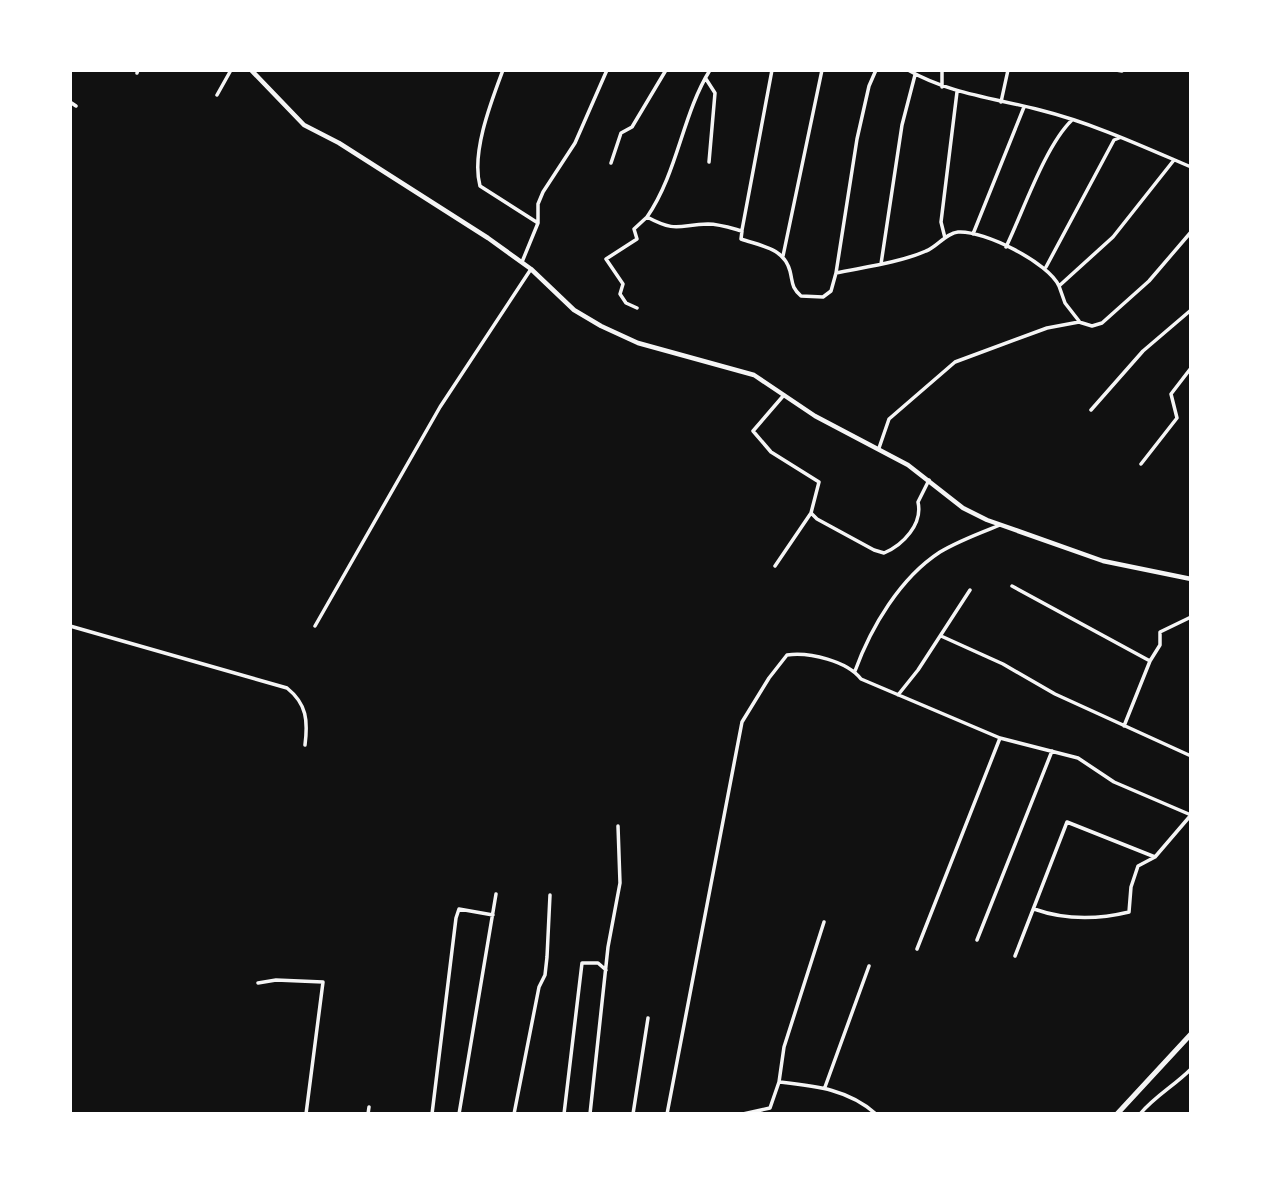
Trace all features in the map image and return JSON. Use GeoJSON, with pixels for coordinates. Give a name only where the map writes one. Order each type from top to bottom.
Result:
{"type":"FeatureCollection","features":[{"type":"Feature","properties":{"kind":"main road"},"geometry":{"type":"LineString","coordinates":[[1117,1114],[1191,1034]]}},
{"type":"Feature","properties":{"kind":"street"},"geometry":{"type":"LineString","coordinates":[[217,95],[231,70]]}},
{"type":"Feature","properties":{"kind":"street"},"geometry":{"type":"LineString","coordinates":[[251,70],[303,125],[339,143],[522,262],[574,310],[617,334],[742,370],[785,394],[815,416],[879,448],[929,480],[963,508],[1000,525],[1121,566],[1191,579]]}},
{"type":"Feature","properties":{"kind":"street"},"geometry":{"type":"LineString","coordinates":[[503,70],[488,109],[475,170],[480,186],[538,223]]}},
{"type":"Feature","properties":{"kind":"street"},"geometry":{"type":"LineString","coordinates":[[522,262],[538,223],[538,204],[543,192],[575,143],[607,70]]}},
{"type":"Feature","properties":{"kind":"street"},"geometry":{"type":"LineString","coordinates":[[611,163],[621,133],[632,127],[666,70]]}},
{"type":"Feature","properties":{"kind":"street"},"geometry":{"type":"LineString","coordinates":[[637,308],[626,303],[620,295],[623,285],[606,260],[637,239],[635,229],[660,198],[687,114],[710,70]]}},
{"type":"Feature","properties":{"kind":"street"},"geometry":{"type":"LineString","coordinates":[[772,70],[741,239],[783,256],[788,264],[792,288],[801,296],[823,296],[831,291],[857,139],[869,86],[876,70]]}},
{"type":"Feature","properties":{"kind":"street"},"geometry":{"type":"LineString","coordinates":[[783,256],[822,70]]}},
{"type":"Feature","properties":{"kind":"street"},"geometry":{"type":"LineString","coordinates":[[908,70],[957,92],[1072,120],[1191,167]]}},
{"type":"Feature","properties":{"kind":"street"},"geometry":{"type":"LineString","coordinates":[[942,70],[942,87]]}},
{"type":"Feature","properties":{"kind":"street"},"geometry":{"type":"LineString","coordinates":[[1000,102],[1008,70]]}},
{"type":"Feature","properties":{"kind":"street"},"geometry":{"type":"LineString","coordinates":[[1116,70],[1122,71]]}},
{"type":"Feature","properties":{"kind":"street"},"geometry":{"type":"LineString","coordinates":[[881,264],[902,125],[915,75]]}},
{"type":"Feature","properties":{"kind":"street"},"geometry":{"type":"LineString","coordinates":[[705,78],[715,93],[709,162]]}},
{"type":"Feature","properties":{"kind":"street"},"geometry":{"type":"LineString","coordinates":[[945,238],[941,222],[957,92]]}},
{"type":"Feature","properties":{"kind":"street"},"geometry":{"type":"LineString","coordinates":[[70,102],[76,106]]}},
{"type":"Feature","properties":{"kind":"street"},"geometry":{"type":"LineString","coordinates":[[973,234],[1024,107]]}},
{"type":"Feature","properties":{"kind":"street"},"geometry":{"type":"LineString","coordinates":[[1006,247],[1032,187],[1063,128],[1072,120]]}},
{"type":"Feature","properties":{"kind":"street"},"geometry":{"type":"LineString","coordinates":[[1046,267],[1114,140],[1121,138]]}},
{"type":"Feature","properties":{"kind":"street"},"geometry":{"type":"LineString","coordinates":[[1059,286],[1113,237],[1174,160]]}},
{"type":"Feature","properties":{"kind":"street"},"geometry":{"type":"LineString","coordinates":[[647,217],[670,228],[691,228],[708,224],[742,230]]}},
{"type":"Feature","properties":{"kind":"street"},"geometry":{"type":"LineString","coordinates":[[836,274],[924,252],[954,232],[973,234],[1046,267],[1079,322]]}},
{"type":"Feature","properties":{"kind":"street"},"geometry":{"type":"LineString","coordinates":[[879,448],[889,419],[955,362],[1029,333],[1079,322],[1097,325],[1116,313],[1191,232]]}},
{"type":"Feature","properties":{"kind":"street"},"geometry":{"type":"LineString","coordinates":[[315,626],[440,407],[531,269]]}},
{"type":"Feature","properties":{"kind":"street"},"geometry":{"type":"LineString","coordinates":[[1091,410],[1143,351],[1191,310]]}},
{"type":"Feature","properties":{"kind":"street"},"geometry":{"type":"LineString","coordinates":[[1142,464],[1177,418],[1171,394],[1191,368]]}},
{"type":"Feature","properties":{"kind":"street"},"geometry":{"type":"LineString","coordinates":[[775,566],[811,513],[819,482],[782,461],[753,431],[785,394]]}},
{"type":"Feature","properties":{"kind":"street"},"geometry":{"type":"LineString","coordinates":[[811,513],[874,550],[884,553],[906,540],[920,510],[918,502],[929,480]]}},
{"type":"Feature","properties":{"kind":"street"},"geometry":{"type":"LineString","coordinates":[[855,671],[891,603],[909,578],[937,554],[1000,525]]}},
{"type":"Feature","properties":{"kind":"street"},"geometry":{"type":"LineString","coordinates":[[1012,586],[1150,661]]}},
{"type":"Feature","properties":{"kind":"street"},"geometry":{"type":"LineString","coordinates":[[898,695],[970,590]]}},
{"type":"Feature","properties":{"kind":"street"},"geometry":{"type":"LineString","coordinates":[[1124,726],[1150,661],[1160,645],[1160,632],[1191,617]]}},
{"type":"Feature","properties":{"kind":"street"},"geometry":{"type":"LineString","coordinates":[[70,626],[287,688],[299,697],[304,708],[307,725],[305,745]]}},
{"type":"Feature","properties":{"kind":"street"},"geometry":{"type":"LineString","coordinates":[[941,636],[1191,756]]}},
{"type":"Feature","properties":{"kind":"street"},"geometry":{"type":"LineString","coordinates":[[667,1114],[742,722],[769,678],[788,655],[833,661],[855,671],[861,679],[1000,738],[1078,758],[1114,782],[1191,815],[1156,857],[1138,866],[1131,887],[1129,912],[1078,919],[1057,917],[1034,909]]}},
{"type":"Feature","properties":{"kind":"street"},"geometry":{"type":"LineString","coordinates":[[917,949],[1000,738]]}},
{"type":"Feature","properties":{"kind":"street"},"geometry":{"type":"LineString","coordinates":[[977,940],[1052,751]]}},
{"type":"Feature","properties":{"kind":"street"},"geometry":{"type":"LineString","coordinates":[[1016,956],[1067,822],[1156,857]]}},
{"type":"Feature","properties":{"kind":"street"},"geometry":{"type":"LineString","coordinates":[[590,1114],[606,970],[621,883],[618,826]]}},
{"type":"Feature","properties":{"kind":"street"},"geometry":{"type":"LineString","coordinates":[[459,1114],[496,894]]}},
{"type":"Feature","properties":{"kind":"street"},"geometry":{"type":"LineString","coordinates":[[514,1114],[539,988],[545,975],[550,895]]}},
{"type":"Feature","properties":{"kind":"street"},"geometry":{"type":"LineString","coordinates":[[432,1114],[456,918],[459,909],[493,915]]}},
{"type":"Feature","properties":{"kind":"street"},"geometry":{"type":"LineString","coordinates":[[743,1114],[743,1111],[765,1112],[770,1108],[779,1082],[784,1046],[824,922]]}},
{"type":"Feature","properties":{"kind":"street"},"geometry":{"type":"LineString","coordinates":[[564,1114],[582,963],[598,962],[606,970]]}},
{"type":"Feature","properties":{"kind":"street"},"geometry":{"type":"LineString","coordinates":[[825,1087],[869,966]]}},
{"type":"Feature","properties":{"kind":"street"},"geometry":{"type":"LineString","coordinates":[[258,983],[276,980],[323,982],[306,1114]]}},
{"type":"Feature","properties":{"kind":"street"},"geometry":{"type":"LineString","coordinates":[[633,1114],[648,1018]]}},
{"type":"Feature","properties":{"kind":"street"},"geometry":{"type":"LineString","coordinates":[[1140,1114],[1154,1097],[1175,1085],[1191,1069]]}},
{"type":"Feature","properties":{"kind":"street"},"geometry":{"type":"LineString","coordinates":[[779,1082],[825,1087],[858,1100],[876,1114]]}},
{"type":"Feature","properties":{"kind":"street"},"geometry":{"type":"LineString","coordinates":[[368,1114],[369,1107]]}}]}
